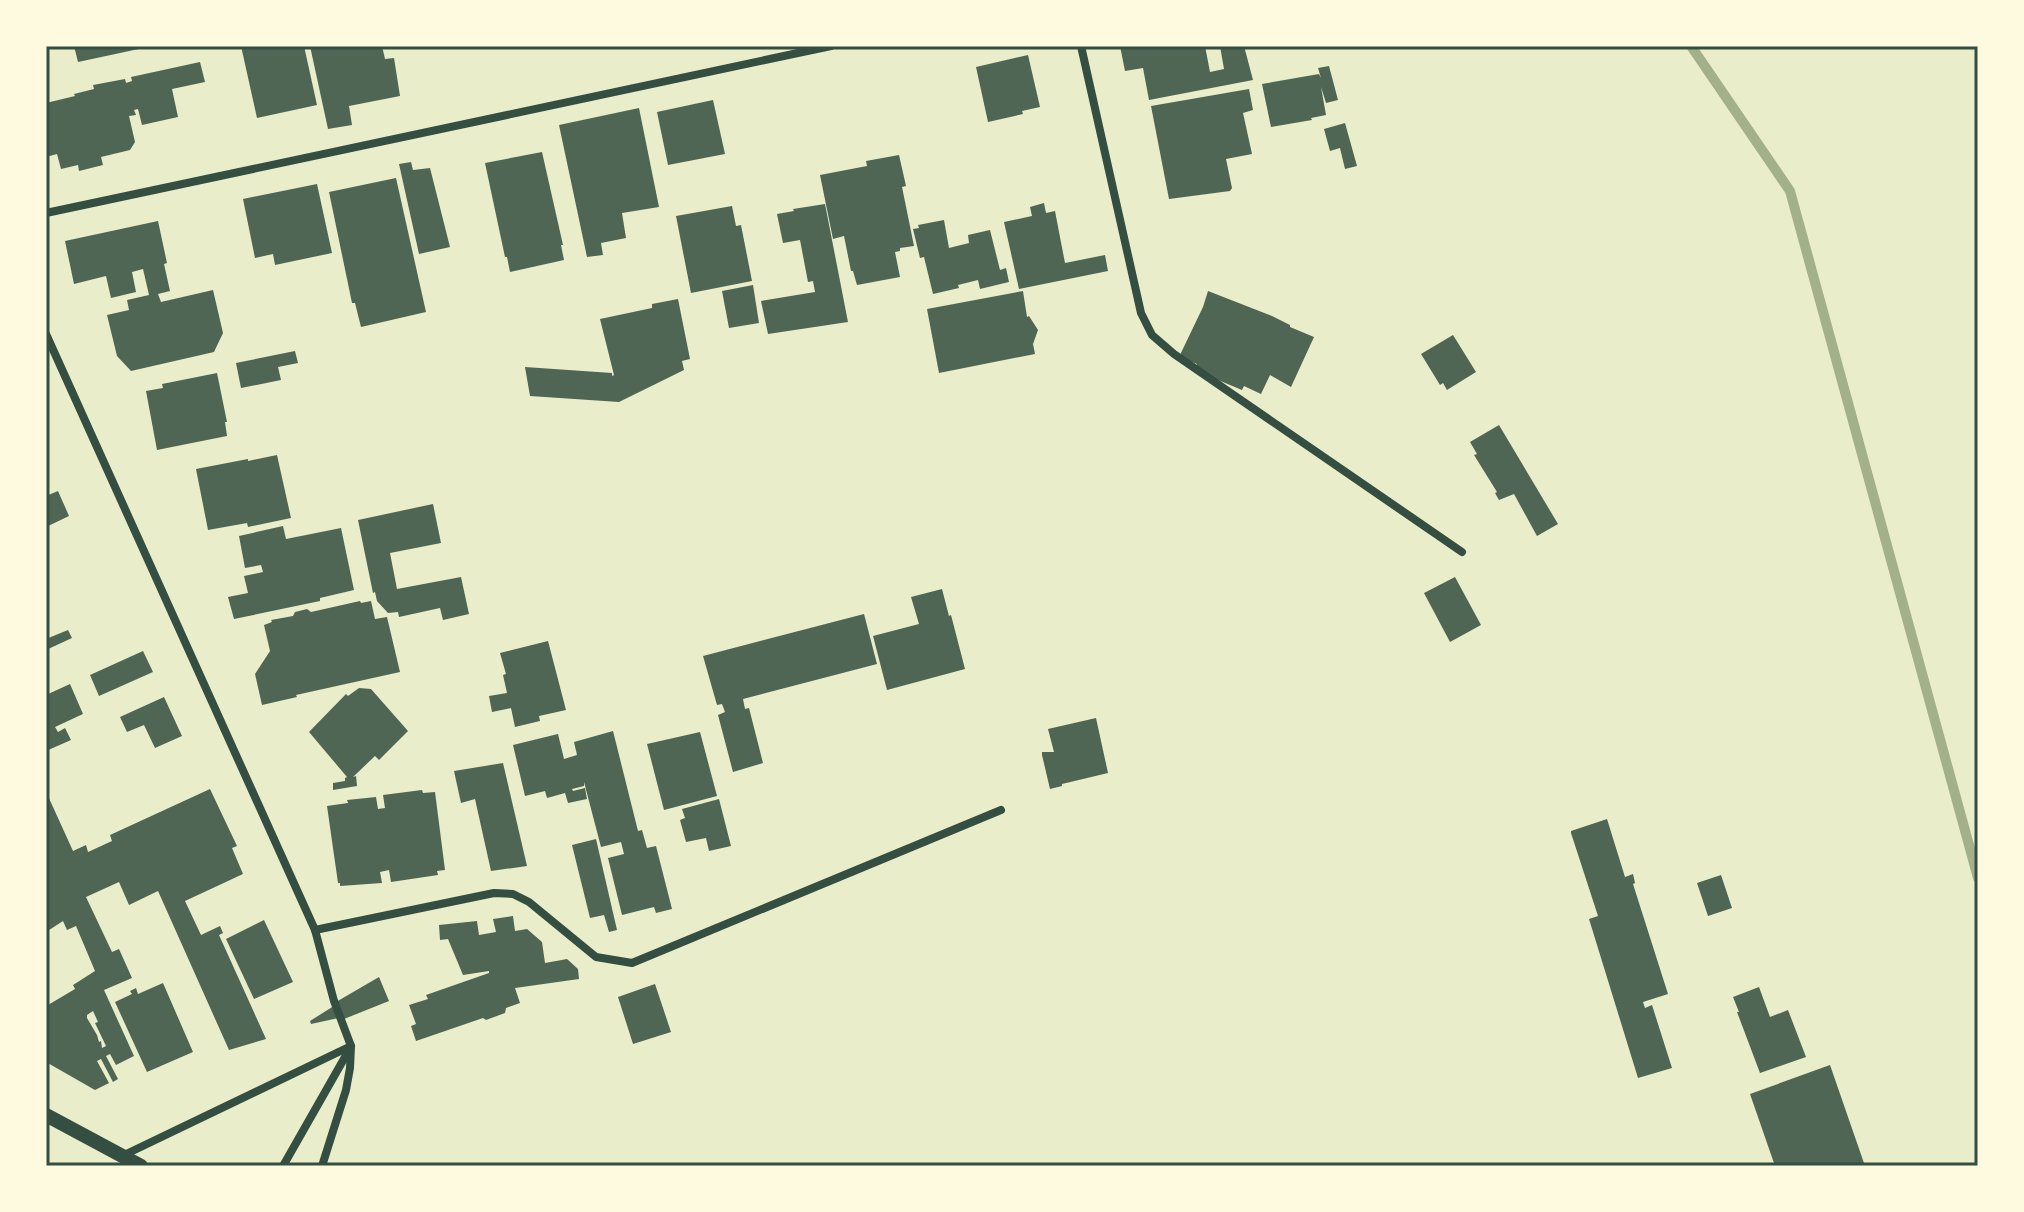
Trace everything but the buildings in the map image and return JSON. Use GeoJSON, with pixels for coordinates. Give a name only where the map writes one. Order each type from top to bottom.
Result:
{"type":"FeatureCollection","features":[{"type":"Feature","properties":{"kind":"street"},"geometry":{"type":"LineString","coordinates":[[46,213],[831,46]]}},
{"type":"Feature","properties":{"kind":"street"},"geometry":{"type":"LineString","coordinates":[[1081,46],[1141,313],[1152,335],[1174,354],[1462,552]]}},
{"type":"Feature","properties":{"kind":"street"},"geometry":{"type":"LineString","coordinates":[[46,334],[315,930],[334,1001],[351,1046],[346,1090],[322,1166]]}},
{"type":"Feature","properties":{"kind":"street"},"geometry":{"type":"LineString","coordinates":[[315,930],[494,893],[513,894],[529,902],[596,957],[632,963],[1001,810]]}},
{"type":"Feature","properties":{"kind":"street"},"geometry":{"type":"LineString","coordinates":[[122,1156],[351,1046]]}},
{"type":"Feature","properties":{"kind":"street"},"geometry":{"type":"LineString","coordinates":[[283,1166],[351,1046]]}},
{"type":"Feature","properties":{"kind":"street"},"geometry":{"type":"LineString","coordinates":[[46,1115],[141,1166]]}},
{"type":"Feature","properties":{"kind":"waterway"},"geometry":{"type":"LineString","coordinates":[[1691,46],[1790,191],[1978,878]]}}]}
